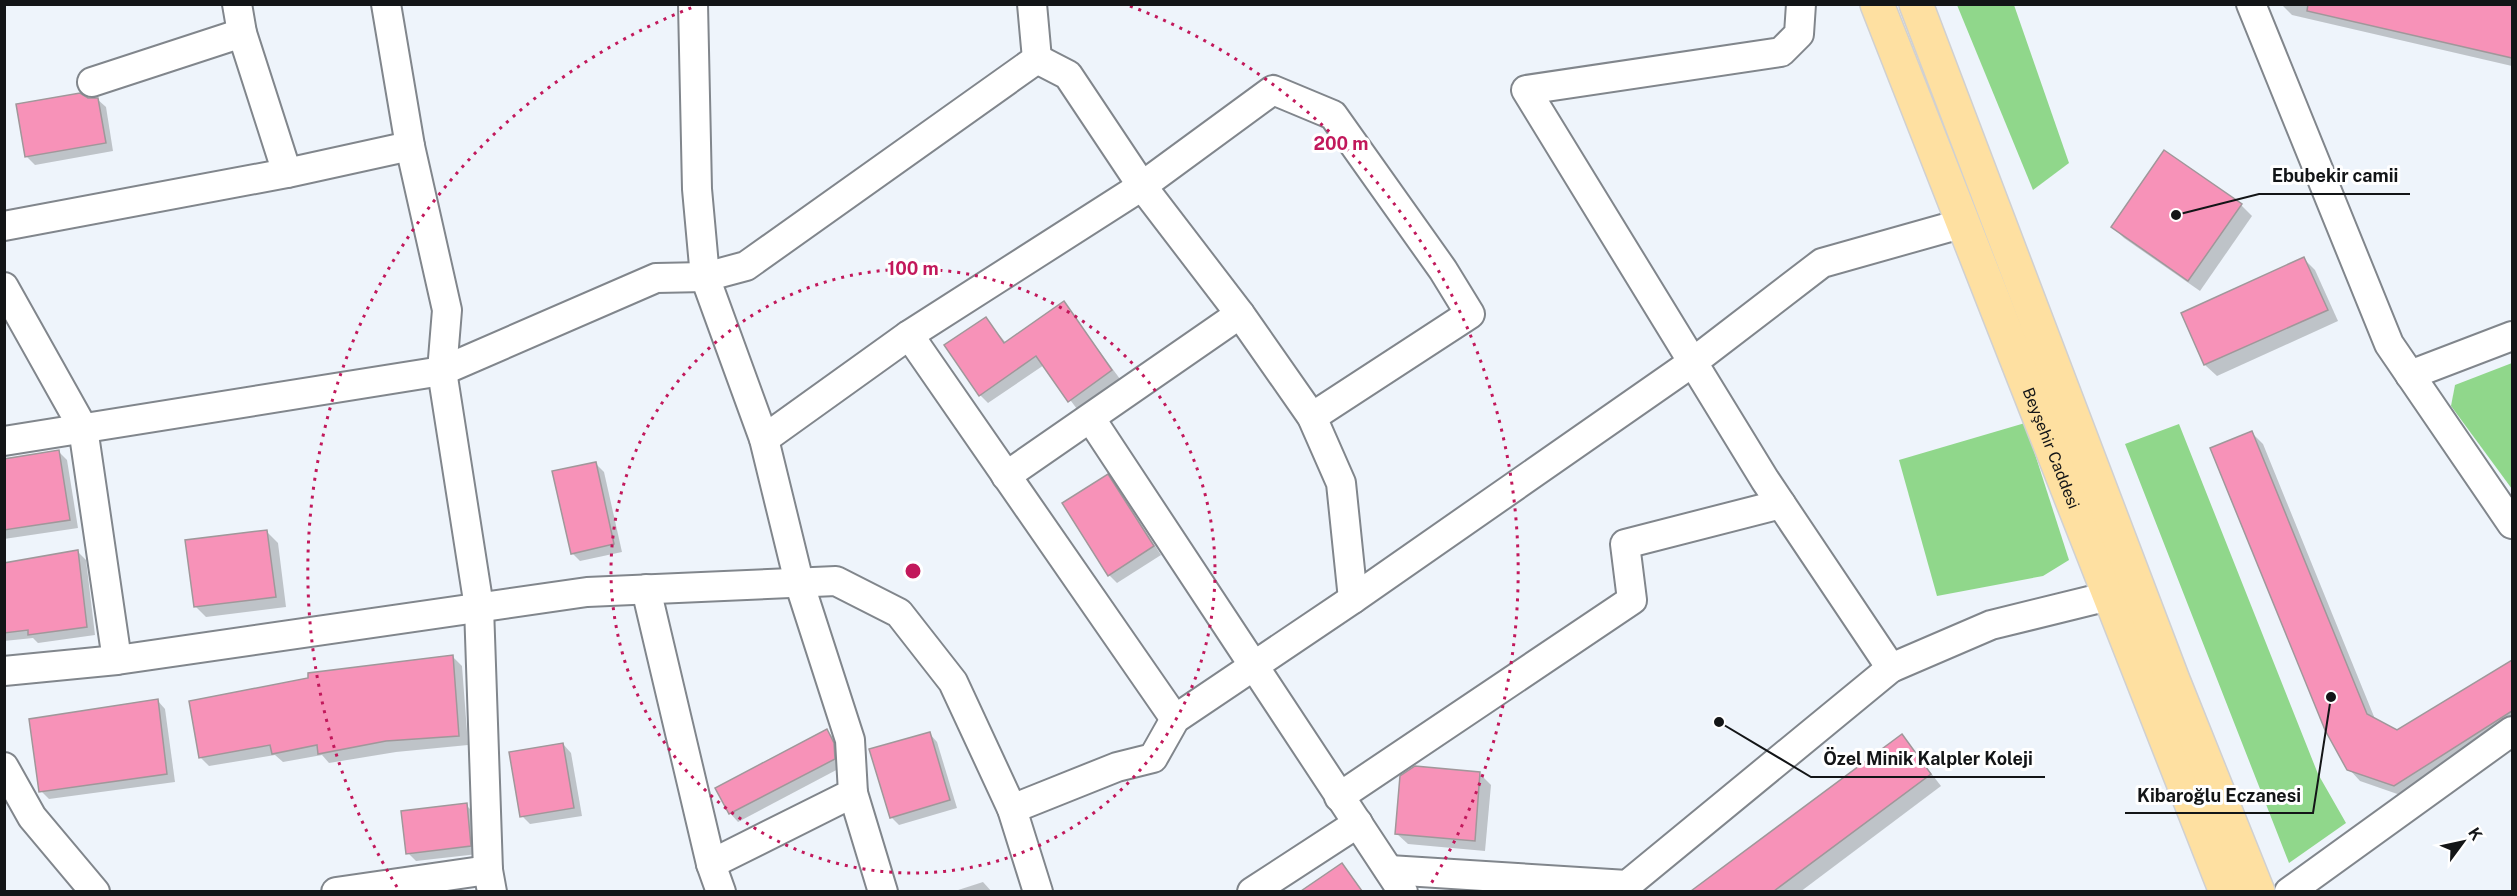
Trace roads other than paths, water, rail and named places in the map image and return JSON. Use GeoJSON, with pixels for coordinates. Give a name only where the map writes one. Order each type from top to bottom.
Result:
{"type":"FeatureCollection","features":[{"type":"Feature","properties":{"kind":"main road","name":"Beyşehir Caddesi"},"geometry":{"type":"LineString","coordinates":[[1877,4],[2226,891]]}},
{"type":"Feature","properties":{"kind":"main road","name":"Beyşehir Caddesi"},"geometry":{"type":"LineString","coordinates":[[1916,4],[2173,680],[2258,891]]}},
{"type":"Feature","properties":{"kind":"street"},"geometry":{"type":"LineString","coordinates":[[237,4],[242,33],[287,173]]}},
{"type":"Feature","properties":{"kind":"street"},"geometry":{"type":"LineString","coordinates":[[336,891],[490,881],[478,608],[442,371],[447,310],[410,146],[386,4]]}},
{"type":"Feature","properties":{"kind":"street"},"geometry":{"type":"LineString","coordinates":[[693,4],[697,189],[705,277],[764,439],[799,582],[850,740],[853,793],[884,891]]}},
{"type":"Feature","properties":{"kind":"street"},"geometry":{"type":"LineString","coordinates":[[1032,4],[1037,59]]}},
{"type":"Feature","properties":{"kind":"street"},"geometry":{"type":"LineString","coordinates":[[1802,4],[1799,34],[1781,52],[1526,90],[1781,504],[1891,668]]}},
{"type":"Feature","properties":{"kind":"street"},"geometry":{"type":"LineString","coordinates":[[2251,4],[2389,344],[2512,524]]}},
{"type":"Feature","properties":{"kind":"street"},"geometry":{"type":"LineString","coordinates":[[93,82],[242,33]]}},
{"type":"Feature","properties":{"kind":"street"},"geometry":{"type":"LineString","coordinates":[[4,441],[442,371],[656,278],[705,277],[746,266],[1037,59]]}},
{"type":"Feature","properties":{"kind":"street"},"geometry":{"type":"LineString","coordinates":[[1037,59],[1068,75],[1142,186],[1240,314],[1312,417],[1341,483],[1353,599]]}},
{"type":"Feature","properties":{"kind":"street"},"geometry":{"type":"LineString","coordinates":[[764,439],[909,335],[1142,186],[1273,90],[1333,116],[1443,270],[1470,314],[1312,417]]}},
{"type":"Feature","properties":{"kind":"street"},"geometry":{"type":"LineString","coordinates":[[4,226],[287,173],[410,146]]}},
{"type":"Feature","properties":{"kind":"street"},"geometry":{"type":"LineString","coordinates":[[1012,809],[1117,767],[1153,758],[1174,719],[1353,599],[1693,362],[1822,263],[1964,223]]}},
{"type":"Feature","properties":{"kind":"street"},"geometry":{"type":"LineString","coordinates":[[4,287],[83,428],[117,660]]}},
{"type":"Feature","properties":{"kind":"street"},"geometry":{"type":"LineString","coordinates":[[1006,476],[1240,314]]}},
{"type":"Feature","properties":{"kind":"street"},"geometry":{"type":"LineString","coordinates":[[909,335],[1174,719]]}},
{"type":"Feature","properties":{"kind":"street"},"geometry":{"type":"LineString","coordinates":[[2410,375],[2512,336]]}},
{"type":"Feature","properties":{"kind":"street"},"geometry":{"type":"LineString","coordinates":[[1091,418],[1396,881],[1624,888],[1891,668],[1991,625],[2109,596]]}},
{"type":"Feature","properties":{"kind":"street"},"geometry":{"type":"LineString","coordinates":[[1339,797],[1632,600],[1625,544],[1781,504]]}},
{"type":"Feature","properties":{"kind":"street"},"geometry":{"type":"LineString","coordinates":[[4,671],[117,660],[587,592],[836,581],[899,614],[953,682],[1012,809],[1038,891]]}},
{"type":"Feature","properties":{"kind":"street"},"geometry":{"type":"LineString","coordinates":[[646,589],[711,864],[720,891]]}},
{"type":"Feature","properties":{"kind":"street"},"geometry":{"type":"LineString","coordinates":[[2289,891],[2512,732]]}},
{"type":"Feature","properties":{"kind":"street"},"geometry":{"type":"LineString","coordinates":[[4,767],[32,817],[95,891]]}},
{"type":"Feature","properties":{"kind":"street"},"geometry":{"type":"LineString","coordinates":[[711,864],[853,793]]}},
{"type":"Feature","properties":{"kind":"street"},"geometry":{"type":"LineString","coordinates":[[1252,891],[1358,823]]}},
{"type":"Feature","properties":{"kind":"place","name":"Ebubekir camii"},"geometry":{"type":"Point","coordinates":[2176,215]}},
{"type":"Feature","properties":{"kind":"place","name":"Kibaroğlu Eczanesi"},"geometry":{"type":"Point","coordinates":[2331,697]}},
{"type":"Feature","properties":{"kind":"place","name":"Özel Minik Kalpler Koleji"},"geometry":{"type":"Point","coordinates":[1719,722]}}]}
